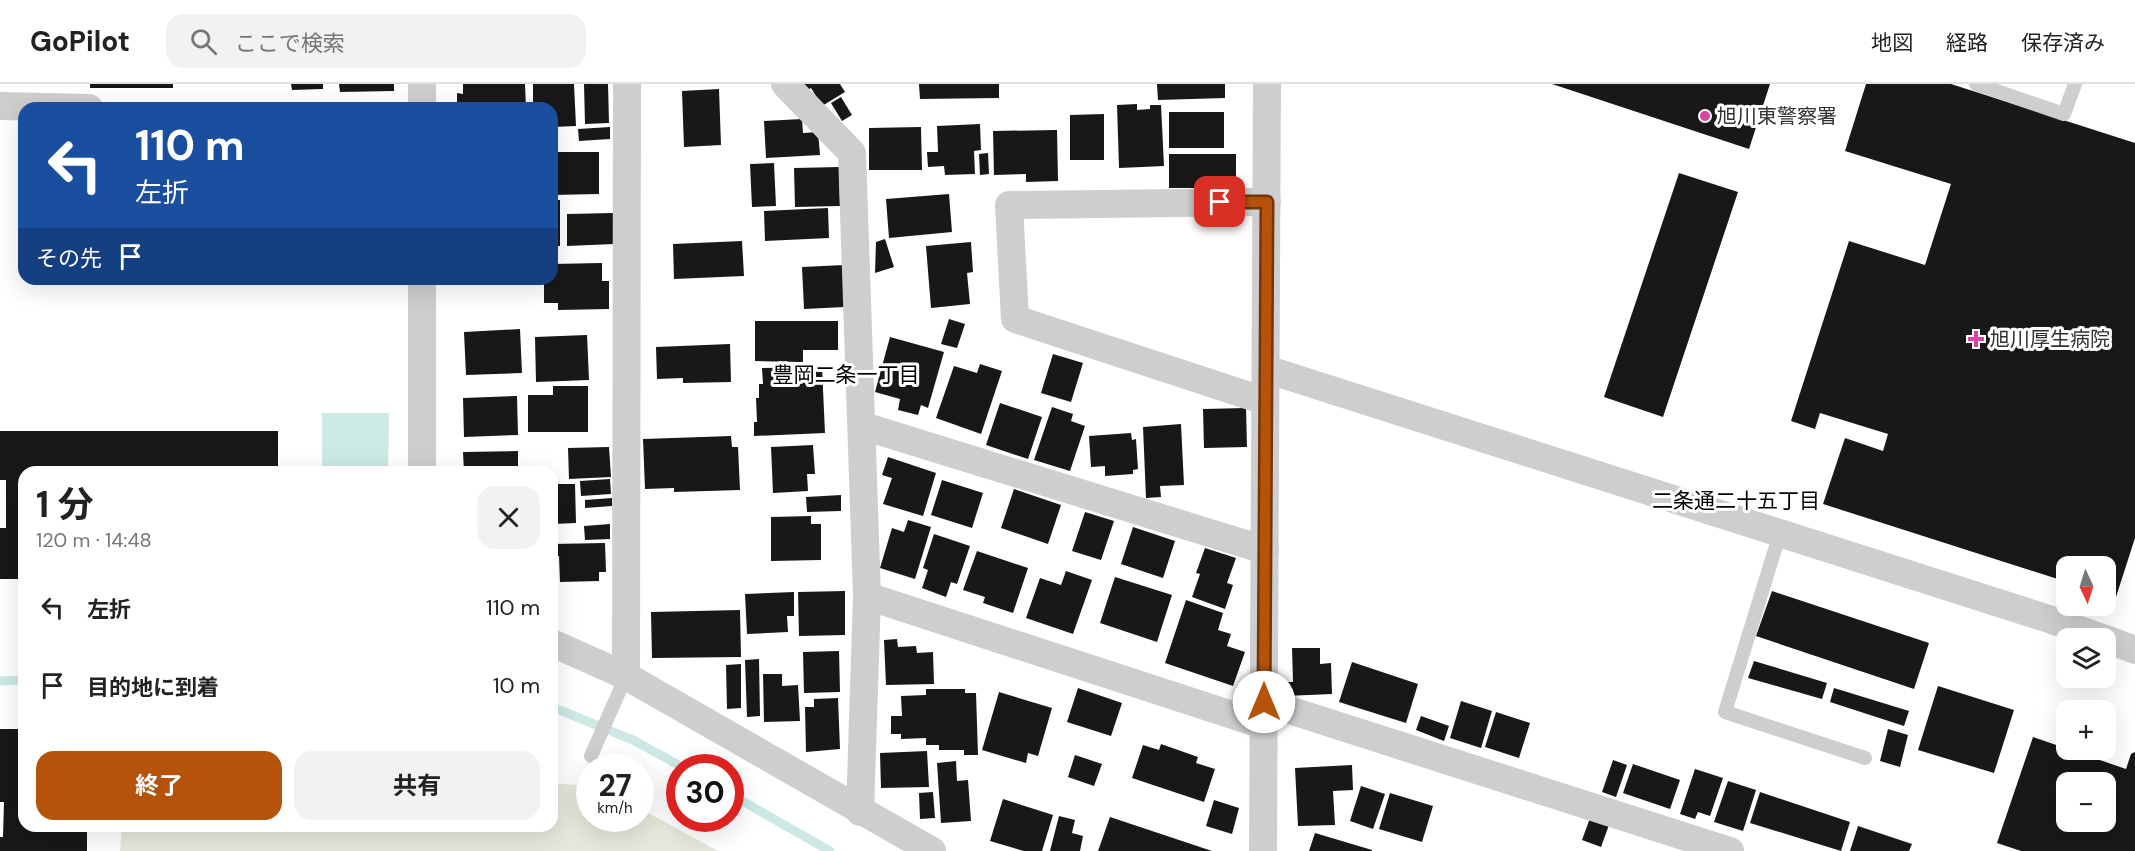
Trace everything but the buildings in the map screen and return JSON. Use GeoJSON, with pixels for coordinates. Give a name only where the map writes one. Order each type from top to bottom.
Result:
{"type":"FeatureCollection","features":[{"type":"Feature","properties":{"kind":"street"},"geometry":{"type":"LineString","coordinates":[[58,84],[58,102]]}},
{"type":"Feature","properties":{"kind":"street"},"geometry":{"type":"LineString","coordinates":[[422,84],[422,102]]}},
{"type":"Feature","properties":{"kind":"street"},"geometry":{"type":"LineString","coordinates":[[622,685],[627,84]]}},
{"type":"Feature","properties":{"kind":"street"},"geometry":{"type":"LineString","coordinates":[[785,84],[852,153],[867,596],[861,812]]}},
{"type":"Feature","properties":{"kind":"street"},"geometry":{"type":"LineString","coordinates":[[1263,851],[1267,84]]}},
{"type":"Feature","properties":{"kind":"street"},"geometry":{"type":"LineString","coordinates":[[0,106],[18,106]]}},
{"type":"Feature","properties":{"kind":"street"},"geometry":{"type":"LineString","coordinates":[[1265,400],[1015,319],[1009,206],[1267,202]]}},
{"type":"Feature","properties":{"kind":"street"},"geometry":{"type":"LineString","coordinates":[[422,285],[422,466]]}},
{"type":"Feature","properties":{"kind":"street"},"geometry":{"type":"LineString","coordinates":[[1266,369],[2122,641]]}},
{"type":"Feature","properties":{"kind":"street"},"geometry":{"type":"LineString","coordinates":[[863,426],[1264,550]]}},
{"type":"Feature","properties":{"kind":"street"},"geometry":{"type":"LineString","coordinates":[[867,596],[1730,851]]}},
{"type":"Feature","properties":{"kind":"street"},"geometry":{"type":"LineString","coordinates":[[558,647],[622,685],[932,851]]}},
{"type":"Feature","properties":{"kind":"lane"},"geometry":{"type":"LineString","coordinates":[[1976,84],[2064,114],[2075,84]]}},
{"type":"Feature","properties":{"kind":"lane"},"geometry":{"type":"LineString","coordinates":[[1780,533],[1725,712],[1865,758]]}},
{"type":"Feature","properties":{"kind":"lane"},"geometry":{"type":"LineString","coordinates":[[592,754],[622,685]]}},
{"type":"Feature","properties":{"kind":"shaded area"},"geometry":{"type":"Polygon","coordinates":[[[322,413],[389,413],[388,466],[322,466],[322,413]]]}},
{"type":"Feature","properties":{"kind":"shaded area"},"geometry":{"type":"Polygon","coordinates":[[[558,783],[576,785],[576,832],[654,832],[654,816],[666,823],[666,832],[683,832],[718,851],[120,851],[122,832],[558,832],[558,783]]]}},
{"type":"Feature","properties":{"kind":"waterway"},"geometry":{"type":"LineString","coordinates":[[0,681],[18,680]]}},
{"type":"Feature","properties":{"kind":"waterway"},"geometry":{"type":"LineString","coordinates":[[558,709],[633,740],[666,758]]}},
{"type":"Feature","properties":{"kind":"waterway"},"geometry":{"type":"LineString","coordinates":[[744,802],[830,851]]}},
{"type":"Feature","properties":{"kind":"place","name":"旭川東警察署"},"geometry":{"type":"Point","coordinates":[1705,116]}},
{"type":"Feature","properties":{"kind":"place","name":"旭川厚生病院"},"geometry":{"type":"Point","coordinates":[1976,339]}},
{"type":"Feature","properties":{"kind":"district","name":"豊岡二条一丁目"},"geometry":{"type":"Point","coordinates":[846,375]}},
{"type":"Feature","properties":{"kind":"district","name":"二条通二十五丁目"},"geometry":{"type":"Point","coordinates":[1736,501]}},
{"type":"Feature","properties":{"kind":"route"},"geometry":{"type":"LineString","coordinates":[[1220,202],[1267,202],[1264,702]]}}]}
